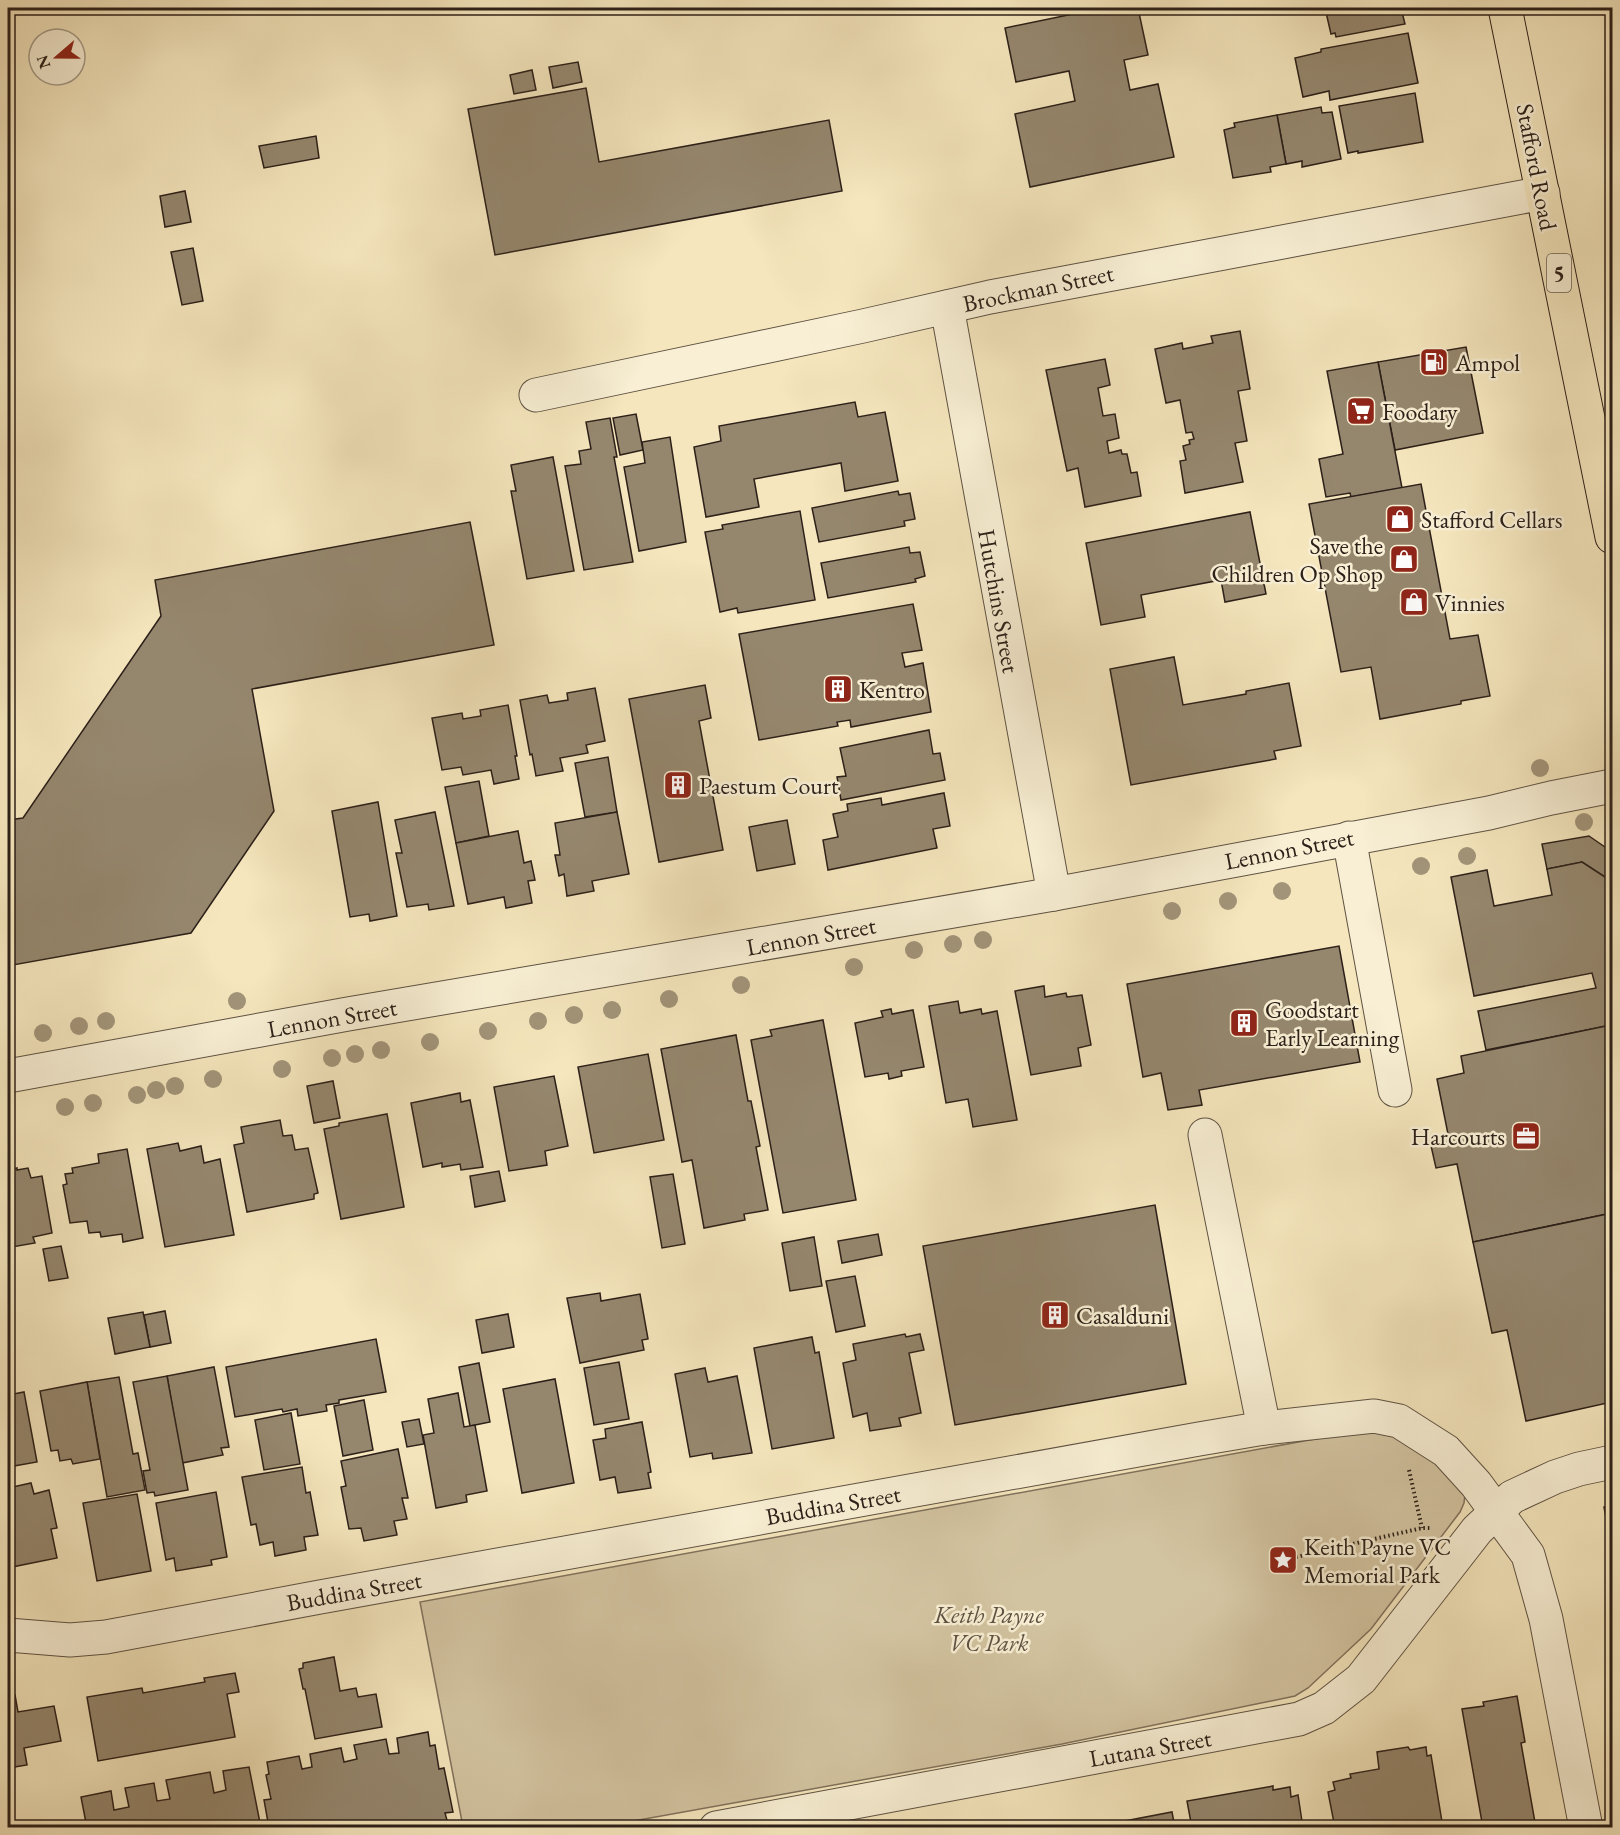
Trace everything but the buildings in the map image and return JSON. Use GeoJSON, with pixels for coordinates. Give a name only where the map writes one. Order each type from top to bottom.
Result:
{"type":"FeatureCollection","features":[{"type":"Feature","properties":{"kind":"highway","name":"Stafford Road"},"geometry":{"type":"LineString","coordinates":[[1505,8],[1612,537]]}},
{"type":"Feature","properties":{"kind":"street","name":"Brockman Street"},"geometry":{"type":"LineString","coordinates":[[536,394],[1109,273],[1542,193]]}},
{"type":"Feature","properties":{"kind":"street","name":"Hutchins Street"},"geometry":{"type":"LineString","coordinates":[[947,307],[1054,894]]}},
{"type":"Feature","properties":{"kind":"street","name":"Lennon Street"},"geometry":{"type":"LineString","coordinates":[[8,1076],[359,1012],[1054,894],[1489,813],[1612,786]]}},
{"type":"Feature","properties":{"kind":"street"},"geometry":{"type":"LineString","coordinates":[[1349,838],[1395,1090]]}},
{"type":"Feature","properties":{"kind":"street"},"geometry":{"type":"LineString","coordinates":[[1205,1135],[1264,1428]]}},
{"type":"Feature","properties":{"kind":"street","name":"Buddina Street"},"geometry":{"type":"LineString","coordinates":[[8,1635],[70,1640],[106,1637],[1264,1428],[1374,1416],[1400,1421],[1446,1451],[1476,1484],[1486,1520],[1528,1555],[1546,1619],[1586,1827]]}},
{"type":"Feature","properties":{"kind":"street"},"geometry":{"type":"LineString","coordinates":[[1486,1520],[1512,1497],[1540,1483],[1579,1469],[1612,1462]]}},
{"type":"Feature","properties":{"kind":"street","name":"Lutana Street"},"geometry":{"type":"LineString","coordinates":[[716,1827],[1299,1719],[1324,1708],[1361,1679],[1486,1520]]}},
{"type":"Feature","properties":{"kind":"path"},"geometry":{"type":"LineString","coordinates":[[1420,1433],[1408,1471],[1422,1528]]}},
{"type":"Feature","properties":{"kind":"path"},"geometry":{"type":"LineString","coordinates":[[1283,1560],[1422,1528],[1486,1520]]}},
{"type":"Feature","properties":{"kind":"green space","name":"Keith Payne VC Park"},"geometry":{"type":"Polygon","coordinates":[[[1364,1430],[1377,1430],[1424,1446],[1465,1494],[1464,1503],[1460,1512],[1371,1629],[1308,1688],[1295,1696],[1062,1744],[600,1827],[463,1827],[420,1602],[1364,1430]]]}},
{"type":"Feature","properties":{"kind":"place","name":"Ampol"},"geometry":{"type":"Point","coordinates":[1434,362]}},
{"type":"Feature","properties":{"kind":"place","name":"Foodary"},"geometry":{"type":"Point","coordinates":[1361,411]}},
{"type":"Feature","properties":{"kind":"place","name":"Stafford Cellars"},"geometry":{"type":"Point","coordinates":[1400,519]}},
{"type":"Feature","properties":{"kind":"place","name":"Save the Children Op Shop"},"geometry":{"type":"Point","coordinates":[1404,559]}},
{"type":"Feature","properties":{"kind":"place","name":"Vinnies"},"geometry":{"type":"Point","coordinates":[1414,602]}},
{"type":"Feature","properties":{"kind":"place","name":"Kentro"},"geometry":{"type":"Point","coordinates":[838,689]}},
{"type":"Feature","properties":{"kind":"place","name":"Paestum Court"},"geometry":{"type":"Point","coordinates":[678,785]}},
{"type":"Feature","properties":{"kind":"place","name":"Goodstart Early Learning"},"geometry":{"type":"Point","coordinates":[1244,1023]}},
{"type":"Feature","properties":{"kind":"place","name":"Harcourts"},"geometry":{"type":"Point","coordinates":[1526,1136]}},
{"type":"Feature","properties":{"kind":"place","name":"Casalduni"},"geometry":{"type":"Point","coordinates":[1055,1315]}},
{"type":"Feature","properties":{"kind":"place","name":"Keith Payne VC Memorial Park"},"geometry":{"type":"Point","coordinates":[1283,1560]}}]}
